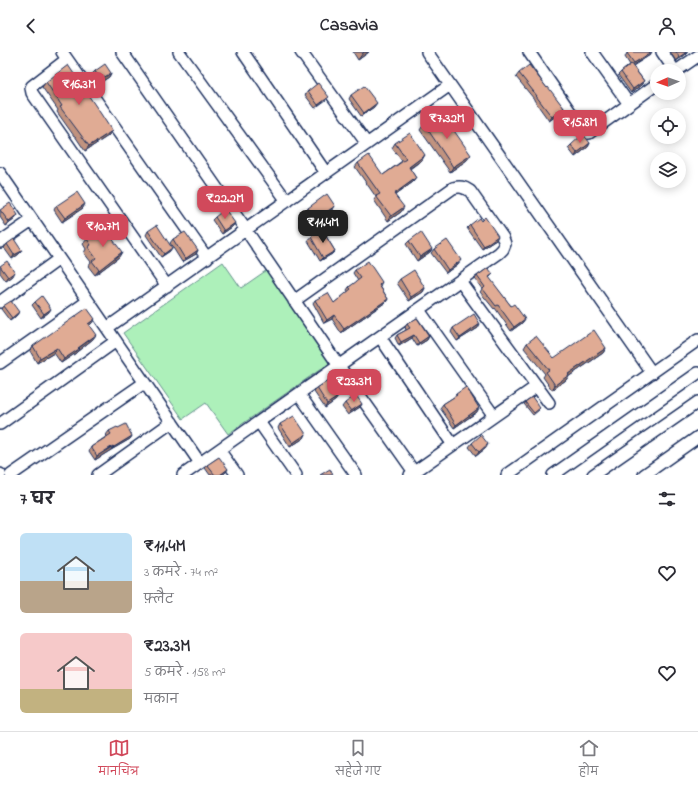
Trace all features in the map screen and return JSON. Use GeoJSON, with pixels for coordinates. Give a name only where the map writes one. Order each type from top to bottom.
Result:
{"type":"FeatureCollection","features":[{"type":"Feature","properties":{"kind":"street"},"geometry":{"type":"LineString","coordinates":[[122,52],[412,473],[537,386]]}},
{"type":"Feature","properties":{"kind":"street"},"geometry":{"type":"LineString","coordinates":[[179,52],[287,201]]}},
{"type":"Feature","properties":{"kind":"street"},"geometry":{"type":"LineString","coordinates":[[243,52],[326,173]]}},
{"type":"Feature","properties":{"kind":"street"},"geometry":{"type":"LineString","coordinates":[[301,52],[367,144]]}},
{"type":"Feature","properties":{"kind":"street"},"geometry":{"type":"LineString","coordinates":[[427,52],[652,373]]}},
{"type":"Feature","properties":{"kind":"street"},"geometry":{"type":"LineString","coordinates":[[529,52],[585,132],[589,132],[650,89]]}},
{"type":"Feature","properties":{"kind":"street"},"geometry":{"type":"LineString","coordinates":[[592,52],[629,104]]}},
{"type":"Feature","properties":{"kind":"street"},"geometry":{"type":"LineString","coordinates":[[662,52],[670,64]]}},
{"type":"Feature","properties":{"kind":"street"},"geometry":{"type":"LineString","coordinates":[[167,286],[32,93],[32,86],[65,55],[207,258]]}},
{"type":"Feature","properties":{"kind":"street"},"geometry":{"type":"LineString","coordinates":[[686,64],[698,56]]}},
{"type":"Feature","properties":{"kind":"street"},"geometry":{"type":"LineString","coordinates":[[107,328],[450,85]]}},
{"type":"Feature","properties":{"kind":"street"},"geometry":{"type":"LineString","coordinates":[[1,178],[32,220],[200,463]]}},
{"type":"Feature","properties":{"kind":"street"},"geometry":{"type":"LineString","coordinates":[[183,475],[460,281],[499,253],[505,244],[503,238],[470,191],[459,186],[453,188],[294,301]]}},
{"type":"Feature","properties":{"kind":"street"},"geometry":{"type":"LineString","coordinates":[[0,242],[32,220]]}},
{"type":"Feature","properties":{"kind":"street"},"geometry":{"type":"LineString","coordinates":[[0,302],[59,259]]}},
{"type":"Feature","properties":{"kind":"street"},"geometry":{"type":"LineString","coordinates":[[460,281],[550,403]]}},
{"type":"Feature","properties":{"kind":"street"},"geometry":{"type":"LineString","coordinates":[[0,363],[88,301]]}},
{"type":"Feature","properties":{"kind":"street"},"geometry":{"type":"LineString","coordinates":[[419,310],[494,416]]}},
{"type":"Feature","properties":{"kind":"street"},"geometry":{"type":"LineString","coordinates":[[380,337],[453,445]]}},
{"type":"Feature","properties":{"kind":"street"},"geometry":{"type":"LineString","coordinates":[[507,475],[698,340]]}},
{"type":"Feature","properties":{"kind":"street"},"geometry":{"type":"LineString","coordinates":[[0,424],[116,341]]}},
{"type":"Feature","properties":{"kind":"street"},"geometry":{"type":"LineString","coordinates":[[553,475],[698,373]]}},
{"type":"Feature","properties":{"kind":"street"},"geometry":{"type":"LineString","coordinates":[[11,475],[144,383]]}},
{"type":"Feature","properties":{"kind":"street"},"geometry":{"type":"LineString","coordinates":[[299,394],[356,475]]}},
{"type":"Feature","properties":{"kind":"street"},"geometry":{"type":"LineString","coordinates":[[593,475],[698,402]]}},
{"type":"Feature","properties":{"kind":"street"},"geometry":{"type":"LineString","coordinates":[[98,475],[172,422]]}},
{"type":"Feature","properties":{"kind":"street"},"geometry":{"type":"LineString","coordinates":[[259,422],[296,475]]}},
{"type":"Feature","properties":{"kind":"street"},"geometry":{"type":"LineString","coordinates":[[644,475],[698,437]]}},
{"type":"Feature","properties":{"kind":"street"},"geometry":{"type":"LineString","coordinates":[[219,450],[237,475]]}},
{"type":"Feature","properties":{"kind":"green space"},"geometry":{"type":"Polygon","coordinates":[[[223,262],[241,288],[267,270],[331,362],[228,434],[206,403],[183,419],[123,333],[223,262]]]}},
{"type":"Feature","properties":{"kind":"building"},"geometry":{"type":"Polygon","coordinates":[[[652,52],[634,63],[627,53],[652,52]]]}},
{"type":"Feature","properties":{"kind":"building"},"geometry":{"type":"Polygon","coordinates":[[[676,52],[687,52],[679,57],[676,52]]]}},
{"type":"Feature","properties":{"kind":"building"},"geometry":{"type":"Polygon","coordinates":[[[105,64],[111,73],[100,80],[95,71],[105,64]]]}},
{"type":"Feature","properties":{"kind":"building"},"geometry":{"type":"Polygon","coordinates":[[[631,64],[644,81],[633,89],[621,72],[631,64]]]}},
{"type":"Feature","properties":{"kind":"building"},"geometry":{"type":"Polygon","coordinates":[[[68,65],[112,131],[89,146],[60,107],[62,106],[46,82],[68,65]]]}},
{"type":"Feature","properties":{"kind":"building"},"geometry":{"type":"Polygon","coordinates":[[[529,65],[564,108],[552,117],[519,73],[529,65]]]}},
{"type":"Feature","properties":{"kind":"building"},"geometry":{"type":"Polygon","coordinates":[[[318,83],[329,97],[318,105],[308,91],[318,83]]]}},
{"type":"Feature","properties":{"kind":"building"},"geometry":{"type":"Polygon","coordinates":[[[364,86],[377,103],[364,113],[351,95],[364,86]]]}},
{"type":"Feature","properties":{"kind":"building"},"geometry":{"type":"Polygon","coordinates":[[[441,112],[471,155],[453,167],[424,124],[441,112]]]}},
{"type":"Feature","properties":{"kind":"building"},"geometry":{"type":"Polygon","coordinates":[[[410,133],[425,155],[409,167],[416,178],[394,194],[404,207],[391,216],[376,196],[380,194],[358,163],[369,155],[383,175],[406,159],[395,143],[410,133]]]}},
{"type":"Feature","properties":{"kind":"building"},"geometry":{"type":"Polygon","coordinates":[[[583,134],[590,143],[577,153],[571,145],[583,134]]]}},
{"type":"Feature","properties":{"kind":"building"},"geometry":{"type":"Polygon","coordinates":[[[77,192],[85,204],[65,218],[56,206],[77,192]]]}},
{"type":"Feature","properties":{"kind":"building"},"geometry":{"type":"Polygon","coordinates":[[[327,194],[335,206],[325,213],[332,224],[322,230],[308,208],[327,194]]]}},
{"type":"Feature","properties":{"kind":"building"},"geometry":{"type":"Polygon","coordinates":[[[10,203],[18,215],[9,222],[0,210],[10,203]]]}},
{"type":"Feature","properties":{"kind":"building"},"geometry":{"type":"Polygon","coordinates":[[[225,209],[235,223],[224,231],[215,217],[225,209]]]}},
{"type":"Feature","properties":{"kind":"building"},"geometry":{"type":"Polygon","coordinates":[[[485,217],[498,236],[484,246],[470,225],[479,218],[481,221],[485,217]]]}},
{"type":"Feature","properties":{"kind":"building"},"geometry":{"type":"Polygon","coordinates":[[[157,225],[172,248],[164,254],[148,231],[157,225]]]}},
{"type":"Feature","properties":{"kind":"building"},"geometry":{"type":"Polygon","coordinates":[[[103,226],[122,252],[99,270],[92,261],[96,258],[88,247],[91,245],[87,239],[103,226]]]}},
{"type":"Feature","properties":{"kind":"building"},"geometry":{"type":"Polygon","coordinates":[[[322,230],[335,251],[323,258],[311,237],[322,230]]]}},
{"type":"Feature","properties":{"kind":"building"},"geometry":{"type":"Polygon","coordinates":[[[185,232],[198,250],[185,259],[173,239],[185,232]]]}},
{"type":"Feature","properties":{"kind":"building"},"geometry":{"type":"Polygon","coordinates":[[[421,232],[432,249],[420,257],[409,241],[421,232]]]}},
{"type":"Feature","properties":{"kind":"building"},"geometry":{"type":"Polygon","coordinates":[[[14,239],[22,251],[14,255],[7,244],[14,239]]]}},
{"type":"Feature","properties":{"kind":"building"},"geometry":{"type":"Polygon","coordinates":[[[447,240],[461,260],[448,270],[434,249],[447,240]]]}},
{"type":"Feature","properties":{"kind":"building"},"geometry":{"type":"Polygon","coordinates":[[[7,261],[15,272],[8,277],[0,266],[7,261]]]}},
{"type":"Feature","properties":{"kind":"building"},"geometry":{"type":"Polygon","coordinates":[[[368,261],[382,282],[379,285],[388,299],[344,329],[334,315],[327,320],[315,300],[328,293],[334,303],[351,289],[349,287],[361,278],[355,270],[368,261]]]}},
{"type":"Feature","properties":{"kind":"building"},"geometry":{"type":"Polygon","coordinates":[[[488,268],[493,274],[489,277],[511,306],[514,304],[525,319],[514,327],[498,305],[496,306],[483,289],[485,287],[477,276],[488,268]]]}},
{"type":"Feature","properties":{"kind":"building"},"geometry":{"type":"Polygon","coordinates":[[[414,270],[425,288],[411,297],[400,279],[414,270]]]}},
{"type":"Feature","properties":{"kind":"building"},"geometry":{"type":"Polygon","coordinates":[[[42,296],[51,309],[44,314],[35,302],[42,296]]]}},
{"type":"Feature","properties":{"kind":"building"},"geometry":{"type":"Polygon","coordinates":[[[11,301],[19,312],[12,318],[3,306],[11,301]]]}},
{"type":"Feature","properties":{"kind":"building"},"geometry":{"type":"Polygon","coordinates":[[[87,308],[95,319],[88,324],[96,335],[64,359],[57,348],[40,358],[33,346],[87,308]]]}},
{"type":"Feature","properties":{"kind":"building"},"geometry":{"type":"Polygon","coordinates":[[[474,314],[480,324],[460,338],[453,328],[474,314]]]}},
{"type":"Feature","properties":{"kind":"building"},"geometry":{"type":"Polygon","coordinates":[[[417,318],[429,336],[419,343],[414,335],[401,342],[397,335],[410,328],[407,324],[417,318]]]}},
{"type":"Feature","properties":{"kind":"building"},"geometry":{"type":"Polygon","coordinates":[[[594,330],[606,348],[568,374],[569,375],[555,385],[546,372],[549,370],[527,343],[536,336],[554,358],[594,330]]]}},
{"type":"Feature","properties":{"kind":"building"},"geometry":{"type":"Polygon","coordinates":[[[328,381],[338,397],[327,404],[317,388],[328,381]]]}},
{"type":"Feature","properties":{"kind":"building"},"geometry":{"type":"Polygon","coordinates":[[[466,387],[479,408],[456,425],[443,404],[466,387]]]}},
{"type":"Feature","properties":{"kind":"building"},"geometry":{"type":"Polygon","coordinates":[[[356,395],[362,404],[351,411],[345,403],[356,395]]]}},
{"type":"Feature","properties":{"kind":"building"},"geometry":{"type":"Polygon","coordinates":[[[532,397],[540,408],[534,413],[525,402],[532,397]]]}},
{"type":"Feature","properties":{"kind":"building"},"geometry":{"type":"Polygon","coordinates":[[[294,416],[306,434],[293,443],[280,424],[294,416]]]}},
{"type":"Feature","properties":{"kind":"building"},"geometry":{"type":"Polygon","coordinates":[[[126,424],[132,436],[97,456],[91,447],[111,434],[109,431],[126,424]]]}},
{"type":"Feature","properties":{"kind":"building"},"geometry":{"type":"Polygon","coordinates":[[[481,435],[488,444],[479,452],[472,443],[481,435]]]}},
{"type":"Feature","properties":{"kind":"building"},"geometry":{"type":"Polygon","coordinates":[[[219,457],[228,469],[220,475],[215,475],[207,465],[219,457]]]}},
{"type":"Feature","properties":{"kind":"building"},"geometry":{"type":"Polygon","coordinates":[[[330,469],[333,475],[320,475],[330,469]]]}}]}
